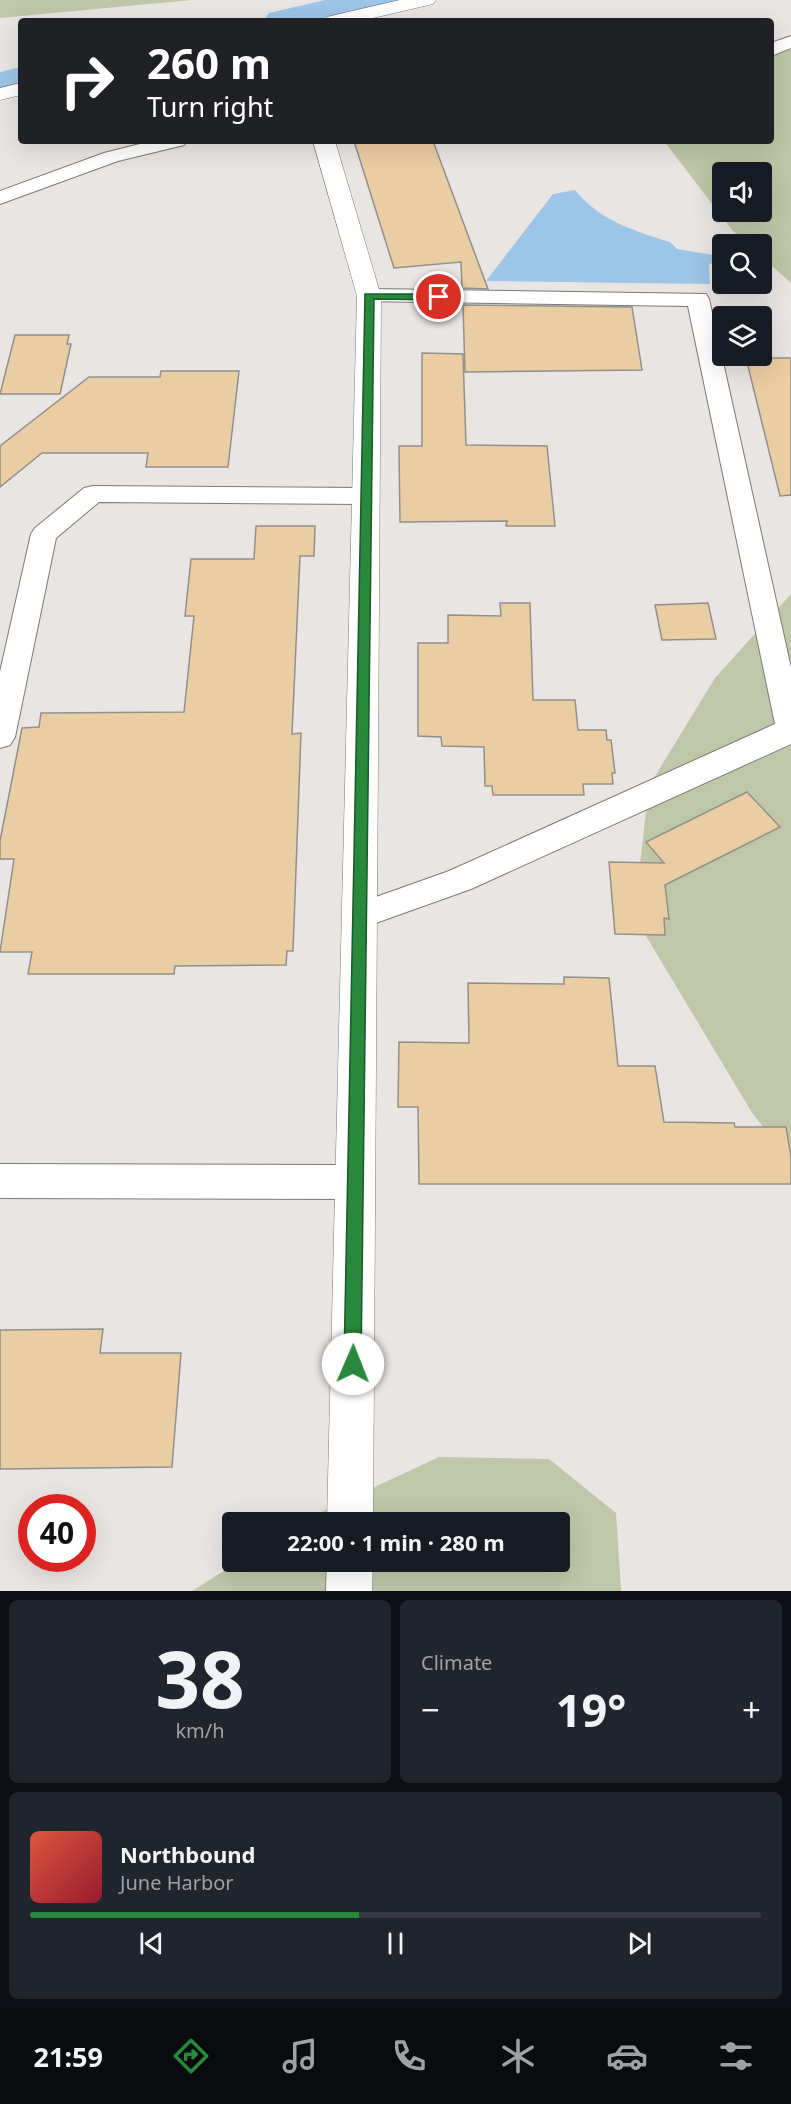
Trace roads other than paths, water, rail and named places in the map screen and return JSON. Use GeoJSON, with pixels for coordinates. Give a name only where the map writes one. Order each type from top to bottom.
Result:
{"type":"FeatureCollection","features":[{"type":"Feature","properties":{"kind":"street"},"geometry":{"type":"LineString","coordinates":[[347,18],[426,0]]}},
{"type":"Feature","properties":{"kind":"street"},"geometry":{"type":"LineString","coordinates":[[774,49],[791,41]]}},
{"type":"Feature","properties":{"kind":"street"},"geometry":{"type":"LineString","coordinates":[[0,94],[18,90]]}},
{"type":"Feature","properties":{"kind":"street"},"geometry":{"type":"LineString","coordinates":[[0,198],[111,157],[165,144]]}},
{"type":"Feature","properties":{"kind":"street"},"geometry":{"type":"LineString","coordinates":[[325,144],[369,296],[350,1512]]}},
{"type":"Feature","properties":{"kind":"street"},"geometry":{"type":"LineString","coordinates":[[359,916],[460,880],[791,731],[698,299],[369,296]]}},
{"type":"Feature","properties":{"kind":"street"},"geometry":{"type":"LineString","coordinates":[[0,737],[44,534],[93,494],[365,496]]}},
{"type":"Feature","properties":{"kind":"street"},"geometry":{"type":"LineString","coordinates":[[0,1181],[355,1182]]}},
{"type":"Feature","properties":{"kind":"street"},"geometry":{"type":"LineString","coordinates":[[349,1591],[350,1572]]}},
{"type":"Feature","properties":{"kind":"water"},"geometry":{"type":"Polygon","coordinates":[[[575,190],[595,209],[618,223],[670,242],[677,249],[712,255],[712,263],[709,264],[710,284],[486,281],[553,194],[575,190]]]}},
{"type":"Feature","properties":{"kind":"waterway"},"geometry":{"type":"LineString","coordinates":[[297,18],[378,0]]}},
{"type":"Feature","properties":{"kind":"waterway"},"geometry":{"type":"LineString","coordinates":[[0,84],[18,80]]}}]}
